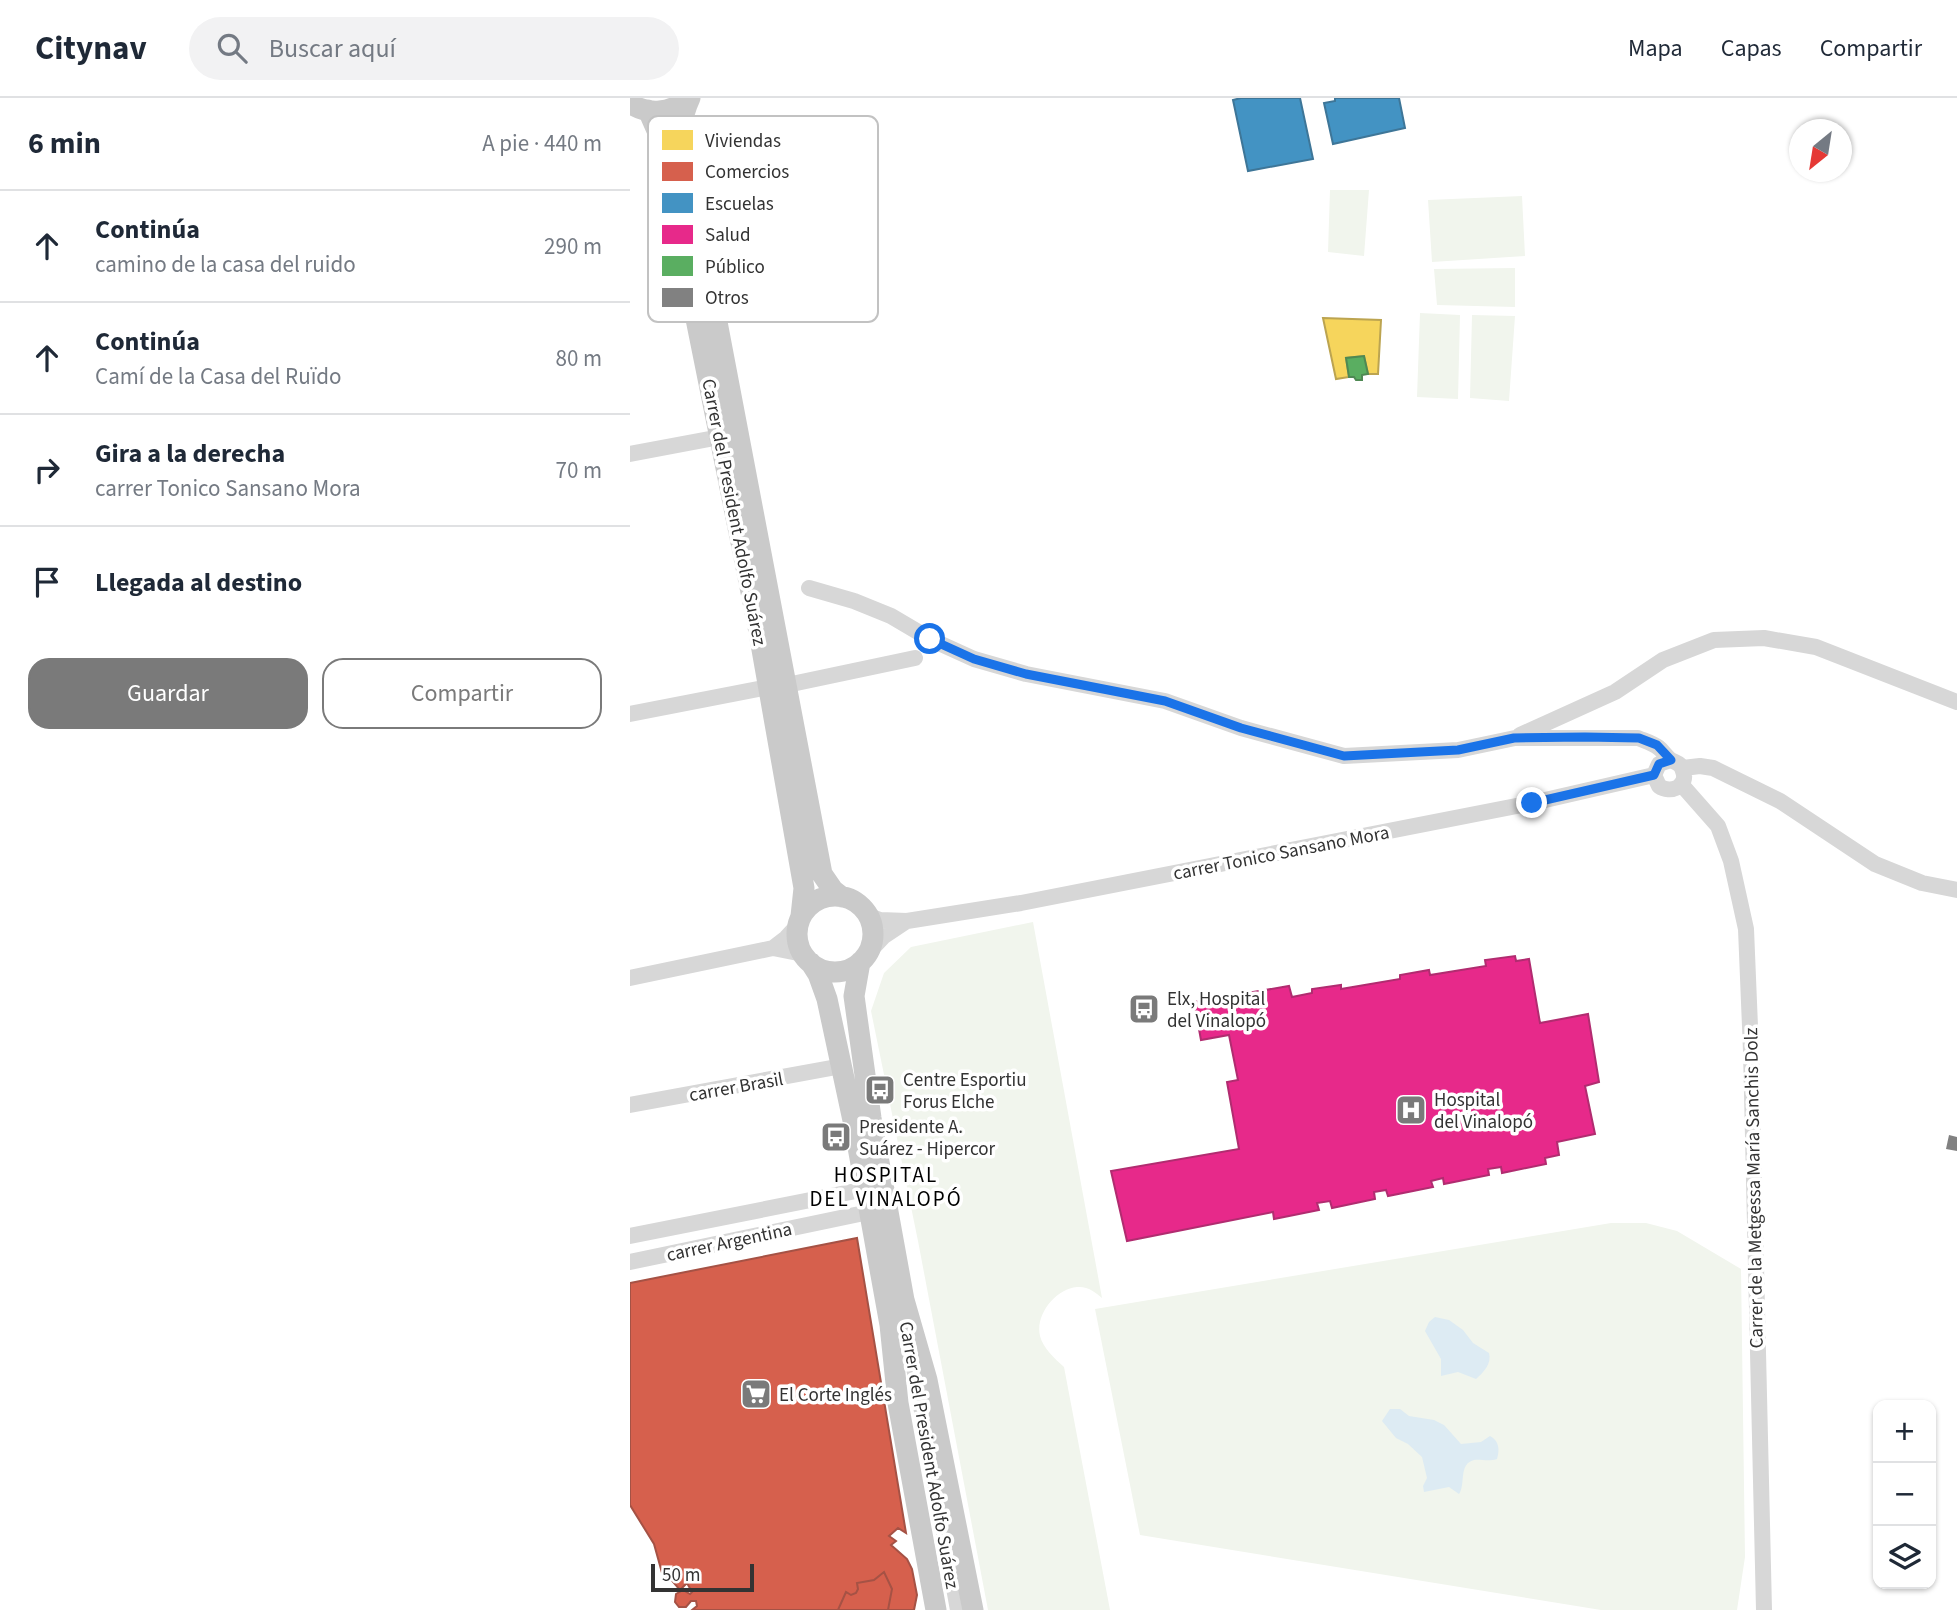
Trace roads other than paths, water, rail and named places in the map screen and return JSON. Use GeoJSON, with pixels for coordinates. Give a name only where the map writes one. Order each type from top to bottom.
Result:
{"type":"FeatureCollection","features":[{"type":"Feature","properties":{"kind":"main road"},"geometry":{"type":"LineString","coordinates":[[639,107],[660,111],[672,109],[689,98]]}},
{"type":"Feature","properties":{"kind":"main road","name":"Carrer del President Adolfo Suárez"},"geometry":{"type":"LineString","coordinates":[[682,116],[689,98]]}},
{"type":"Feature","properties":{"kind":"main road","name":"Carrer del President Adolfo Suárez"},"geometry":{"type":"LineString","coordinates":[[697,322],[720,437],[822,874],[833,890],[842,897]]}},
{"type":"Feature","properties":{"kind":"main road","name":"Carrer del President Adolfo Suárez"},"geometry":{"type":"LineString","coordinates":[[714,322],[778,686],[804,888],[800,920]]}},
{"type":"Feature","properties":{"kind":"main road"},"geometry":{"type":"LineString","coordinates":[[842,897],[856,902],[869,916],[873,933],[864,958],[846,970],[833,972],[821,969],[808,960],[798,941],[800,920],[809,906],[819,899],[842,897]]}},
{"type":"Feature","properties":{"kind":"main road","name":"Carrer del President Adolfo Suárez"},"geometry":{"type":"LineString","coordinates":[[864,958],[854,996],[871,1118],[904,1300],[927,1380],[973,1610]]}},
{"type":"Feature","properties":{"kind":"main road","name":"Carrer del President Adolfo Suárez"},"geometry":{"type":"LineString","coordinates":[[808,960],[818,974],[827,999],[842,1066],[890,1325],[898,1403],[936,1610]]}},
{"type":"Feature","properties":{"kind":"street"},"geometry":{"type":"LineString","coordinates":[[630,454],[720,437]]}},
{"type":"Feature","properties":{"kind":"street"},"geometry":{"type":"LineString","coordinates":[[809,588],[855,601],[891,616],[930,639],[974,659],[1026,674],[1165,701],[1241,728],[1344,756],[1458,750],[1514,738],[1615,692],[1663,660],[1714,640],[1763,638],[1816,647],[1957,702]]}},
{"type":"Feature","properties":{"kind":"street"},"geometry":{"type":"LineString","coordinates":[[630,714],[915,658]]}},
{"type":"Feature","properties":{"kind":"street","name":"Carrer de la Metgessa María Sanchis Dolz"},"geometry":{"type":"LineString","coordinates":[[1514,738],[1639,738],[1657,745],[1718,826],[1731,861],[1746,929],[1752,1075],[1756,1352],[1764,1610]]}},
{"type":"Feature","properties":{"kind":"street"},"geometry":{"type":"LineString","coordinates":[[1678,771],[1673,790],[1662,789],[1655,782],[1654,775],[1659,764],[1678,771],[1700,766],[1713,768],[1780,801],[1875,864],[1922,883],[1957,890]]}},
{"type":"Feature","properties":{"kind":"street","name":"carrer Tonico Sansano Mora"},"geometry":{"type":"LineString","coordinates":[[869,916],[880,920],[907,921],[1046,898],[1544,800],[1654,775]]}},
{"type":"Feature","properties":{"kind":"street"},"geometry":{"type":"LineString","coordinates":[[773,948],[786,938],[800,920]]}},
{"type":"Feature","properties":{"kind":"street","name":"carrer Tonico Sansano Mora"},"geometry":{"type":"LineString","coordinates":[[864,958],[884,936],[907,921]]}},
{"type":"Feature","properties":{"kind":"street"},"geometry":{"type":"LineString","coordinates":[[630,978],[773,948],[798,953],[808,960]]}},
{"type":"Feature","properties":{"kind":"street","name":"carrer Brasil"},"geometry":{"type":"LineString","coordinates":[[630,1105],[842,1066]]}},
{"type":"Feature","properties":{"kind":"street","name":"carrer Argentina"},"geometry":{"type":"LineString","coordinates":[[630,1236],[866,1189]]}},
{"type":"Feature","properties":{"kind":"street","name":"carrer Argentina"},"geometry":{"type":"LineString","coordinates":[[630,1262],[870,1212]]}},
{"type":"Feature","properties":{"kind":"street","name":"Carrer del President Adolfo Suárez"},"geometry":{"type":"LineString","coordinates":[[904,1300],[915,1379],[957,1610]]}},
{"type":"Feature","properties":{"kind":"street","name":"Carrer del President Adolfo Suárez"},"geometry":{"type":"LineString","coordinates":[[890,1325],[949,1610]]}},
{"type":"Feature","properties":{"kind":"place","name":"Elx, Hospital del Vinalopó"},"geometry":{"type":"Point","coordinates":[1144,1009]}},
{"type":"Feature","properties":{"kind":"place","name":"Centre Esportiu Forus Elche"},"geometry":{"type":"Point","coordinates":[880,1090]}},
{"type":"Feature","properties":{"kind":"place","name":"Hospital del Vinalopó"},"geometry":{"type":"Point","coordinates":[1411,1110]}},
{"type":"Feature","properties":{"kind":"place","name":"Presidente A. Suárez - Hipercor"},"geometry":{"type":"Point","coordinates":[836,1137]}},
{"type":"Feature","properties":{"kind":"place","name":"El Corte Inglés"},"geometry":{"type":"Point","coordinates":[756,1394]}},
{"type":"Feature","properties":{"kind":"district","name":"HOSPITAL DEL VINALOPÓ"},"geometry":{"type":"Point","coordinates":[886,1187]}}]}
